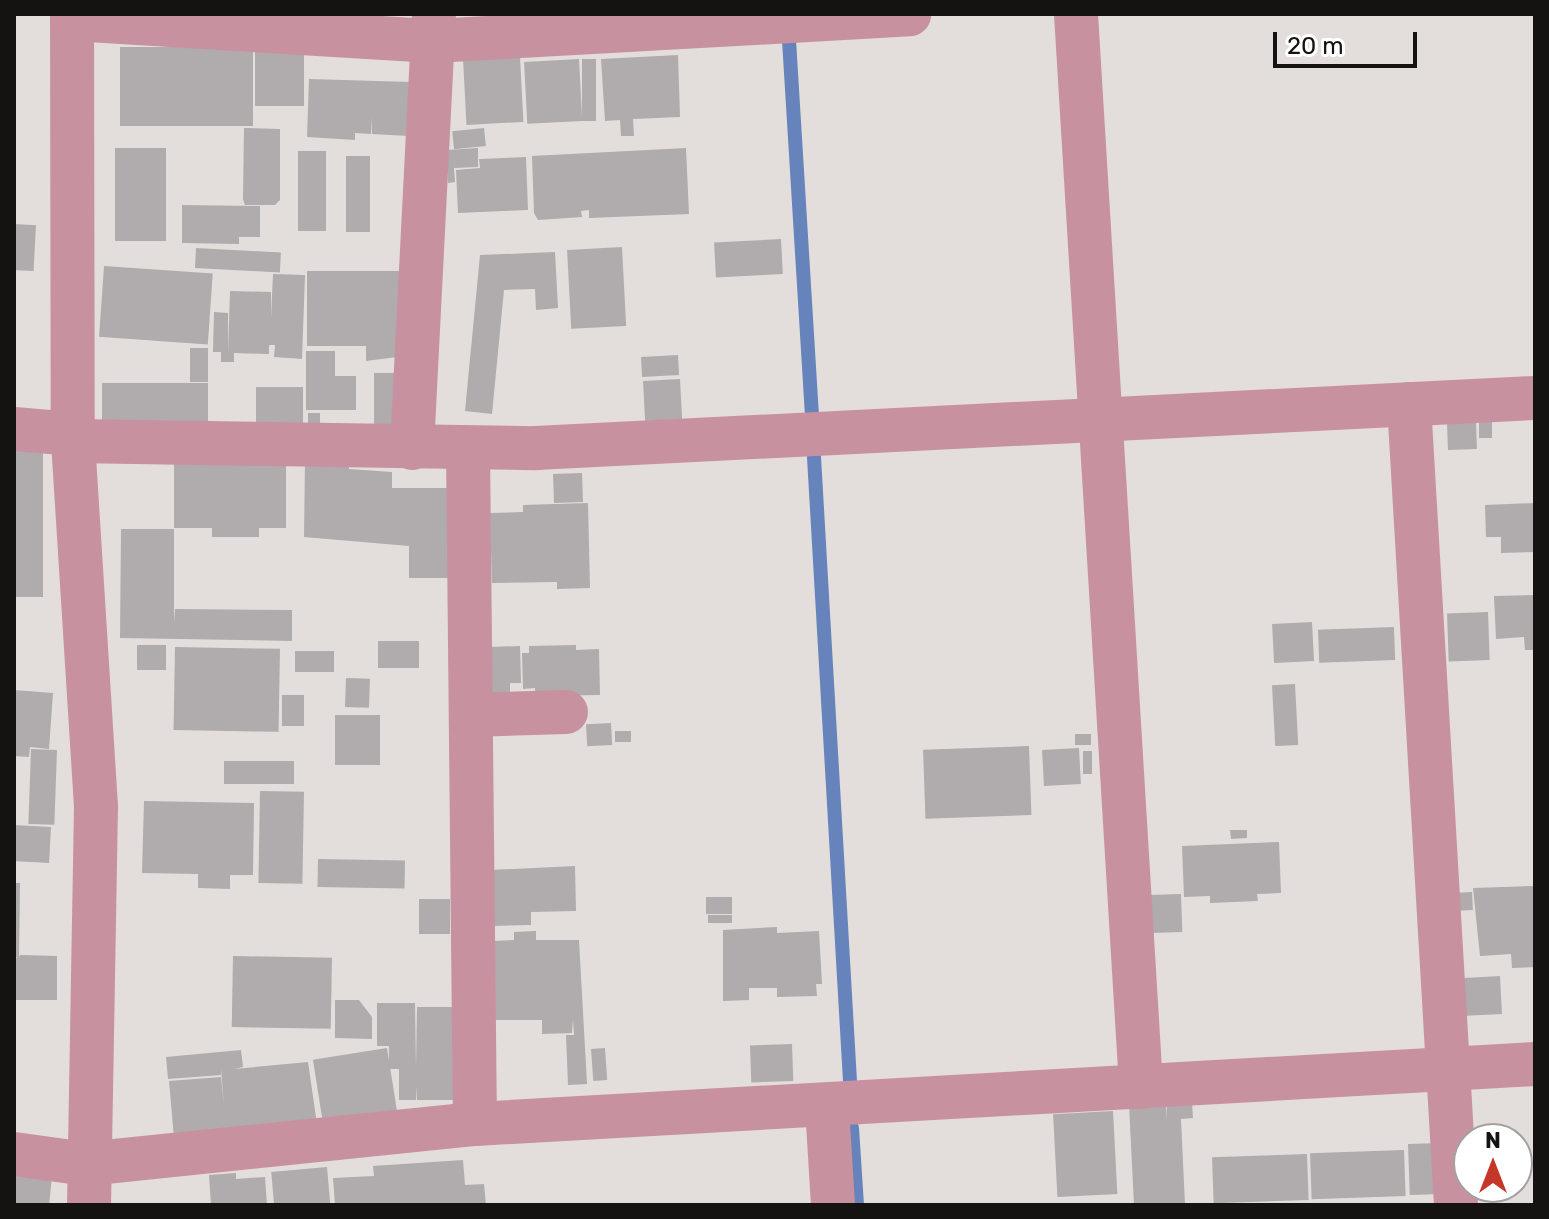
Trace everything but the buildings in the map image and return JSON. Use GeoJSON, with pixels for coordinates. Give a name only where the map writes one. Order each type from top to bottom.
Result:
{"type":"FeatureCollection","features":[{"type":"Feature","properties":{"kind":"street"},"geometry":{"type":"LineString","coordinates":[[88,1184],[96,806],[73,438],[72,16],[434,28],[909,14]]}},
{"type":"Feature","properties":{"kind":"street"},"geometry":{"type":"LineString","coordinates":[[1076,14],[1141,1087]]}},
{"type":"Feature","properties":{"kind":"street"},"geometry":{"type":"LineString","coordinates":[[412,448],[434,28]]}},
{"type":"Feature","properties":{"kind":"street"},"geometry":{"type":"LineString","coordinates":[[14,429],[73,438],[468,449],[1535,398]]}},
{"type":"Feature","properties":{"kind":"street"},"geometry":{"type":"LineString","coordinates":[[1409,404],[1456,1205]]}},
{"type":"Feature","properties":{"kind":"street"},"geometry":{"type":"LineString","coordinates":[[468,449],[475,1124]]}},
{"type":"Feature","properties":{"kind":"street"},"geometry":{"type":"LineString","coordinates":[[471,715],[566,712]]}},
{"type":"Feature","properties":{"kind":"street"},"geometry":{"type":"LineString","coordinates":[[14,1154],[88,1184],[475,1124],[827,1107],[1535,1064]]}},
{"type":"Feature","properties":{"kind":"street"},"geometry":{"type":"LineString","coordinates":[[827,1107],[833,1205]]}},
{"type":"Feature","properties":{"kind":"waterway"},"geometry":{"type":"LineString","coordinates":[[789,40],[812,415]]}},
{"type":"Feature","properties":{"kind":"waterway"},"geometry":{"type":"LineString","coordinates":[[814,457],[850,1081]]}},
{"type":"Feature","properties":{"kind":"waterway"},"geometry":{"type":"LineString","coordinates":[[852,1128],[857,1205]]}}]}
